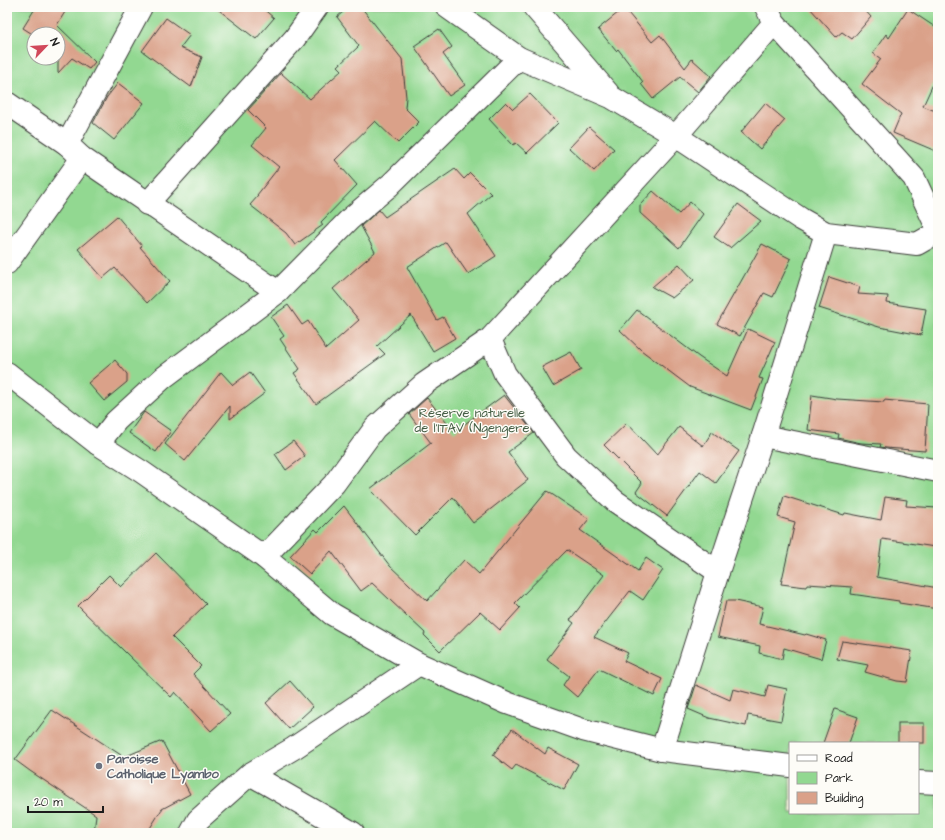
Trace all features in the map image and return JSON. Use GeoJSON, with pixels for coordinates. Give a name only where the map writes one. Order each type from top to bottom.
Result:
{"type":"FeatureCollection","features":[{"type":"Feature","properties":{"kind":"street"},"geometry":{"type":"LineString","coordinates":[[7,263],[74,151],[141,7]]}},
{"type":"Feature","properties":{"kind":"street"},"geometry":{"type":"LineString","coordinates":[[147,204],[295,38],[317,7]]}},
{"type":"Feature","properties":{"kind":"street"},"geometry":{"type":"LineString","coordinates":[[264,557],[334,484],[375,428],[424,384],[490,339],[676,136],[770,15],[914,178],[938,231],[917,244],[826,233],[801,219],[676,136],[611,97],[518,58],[447,7]]}},
{"type":"Feature","properties":{"kind":"street"},"geometry":{"type":"LineString","coordinates":[[534,7],[611,97]]}},
{"type":"Feature","properties":{"kind":"street"},"geometry":{"type":"LineString","coordinates":[[98,444],[116,421],[163,378],[278,292],[350,219],[390,185],[518,58]]}},
{"type":"Feature","properties":{"kind":"street"},"geometry":{"type":"LineString","coordinates":[[7,102],[147,204],[278,292]]}},
{"type":"Feature","properties":{"kind":"street"},"geometry":{"type":"LineString","coordinates":[[662,750],[763,436],[826,233]]}},
{"type":"Feature","properties":{"kind":"street"},"geometry":{"type":"LineString","coordinates":[[490,339],[505,374],[566,456],[615,501],[718,572]]}},
{"type":"Feature","properties":{"kind":"street"},"geometry":{"type":"LineString","coordinates":[[7,373],[98,444],[142,472],[264,557],[332,614],[418,664],[507,703],[583,730],[662,750],[789,766]]}},
{"type":"Feature","properties":{"kind":"street"},"geometry":{"type":"LineString","coordinates":[[763,436],[938,471]]}},
{"type":"Feature","properties":{"kind":"street"},"geometry":{"type":"LineString","coordinates":[[191,833],[198,820],[250,774],[294,748],[418,664]]}},
{"type":"Feature","properties":{"kind":"street"},"geometry":{"type":"LineString","coordinates":[[250,774],[353,833]]}},
{"type":"Feature","properties":{"kind":"street"},"geometry":{"type":"LineString","coordinates":[[919,782],[938,784]]}},
{"type":"Feature","properties":{"kind":"green space","name":"Réserve naturelle de l'ITAV (Ngengere"},"geometry":{"type":"Polygon","coordinates":[[[7,7],[938,7],[938,833],[7,833],[7,7]]]}},
{"type":"Feature","properties":{"kind":"building"},"geometry":{"type":"Polygon","coordinates":[[[36,7],[68,7],[57,25],[58,26],[26,26],[26,30],[23,28],[36,7]]]}},
{"type":"Feature","properties":{"kind":"building"},"geometry":{"type":"Polygon","coordinates":[[[215,7],[261,7],[274,18],[256,39],[215,7]]]}},
{"type":"Feature","properties":{"kind":"building"},"geometry":{"type":"Polygon","coordinates":[[[349,7],[361,7],[402,59],[406,97],[405,108],[419,122],[398,143],[375,121],[335,160],[357,185],[321,222],[323,225],[295,245],[286,233],[250,205],[279,167],[252,145],[266,128],[248,110],[281,73],[310,99],[342,70],[338,66],[359,46],[337,17],[349,7]]]}},
{"type":"Feature","properties":{"kind":"building"},"geometry":{"type":"Polygon","coordinates":[[[809,7],[862,7],[871,17],[852,39],[842,32],[836,37],[809,7]]]}},
{"type":"Feature","properties":{"kind":"building"},"geometry":{"type":"Polygon","coordinates":[[[624,8],[652,42],[660,35],[685,68],[692,59],[711,76],[698,92],[680,77],[653,99],[641,84],[643,82],[618,49],[616,51],[598,29],[624,8]]]}},
{"type":"Feature","properties":{"kind":"building"},"geometry":{"type":"Polygon","coordinates":[[[908,9],[938,29],[938,73],[923,106],[938,112],[938,152],[893,133],[901,114],[862,84],[881,59],[873,53],[886,34],[889,38],[908,9]]]}},
{"type":"Feature","properties":{"kind":"building"},"geometry":{"type":"Polygon","coordinates":[[[166,18],[190,35],[180,48],[202,57],[191,87],[142,51],[166,18]]]}},
{"type":"Feature","properties":{"kind":"building"},"geometry":{"type":"Polygon","coordinates":[[[439,29],[452,47],[443,54],[465,85],[449,96],[414,46],[439,29]]]}},
{"type":"Feature","properties":{"kind":"building"},"geometry":{"type":"Polygon","coordinates":[[[66,34],[95,62],[89,69],[72,58],[66,64],[66,34]]]}},
{"type":"Feature","properties":{"kind":"building"},"geometry":{"type":"Polygon","coordinates":[[[58,66],[65,66],[58,73],[58,66]]]}},
{"type":"Feature","properties":{"kind":"building"},"geometry":{"type":"Polygon","coordinates":[[[118,83],[144,103],[114,140],[93,123],[107,97],[118,83]]]}},
{"type":"Feature","properties":{"kind":"building"},"geometry":{"type":"Polygon","coordinates":[[[530,94],[558,123],[527,153],[516,143],[513,145],[489,119],[506,102],[513,109],[530,94]]]}},
{"type":"Feature","properties":{"kind":"building"},"geometry":{"type":"Polygon","coordinates":[[[765,103],[785,120],[760,149],[741,132],[765,103]]]}},
{"type":"Feature","properties":{"kind":"building"},"geometry":{"type":"Polygon","coordinates":[[[589,127],[614,149],[594,171],[569,148],[589,127]]]}},
{"type":"Feature","properties":{"kind":"building"},"geometry":{"type":"Polygon","coordinates":[[[455,169],[464,179],[470,173],[491,194],[468,214],[496,256],[468,274],[446,242],[407,267],[437,320],[443,317],[455,338],[433,351],[411,315],[377,346],[385,354],[316,404],[294,373],[300,369],[280,339],[284,336],[271,317],[288,305],[302,325],[308,321],[326,349],[359,320],[333,289],[375,252],[361,226],[379,210],[385,217],[455,169]]]}},
{"type":"Feature","properties":{"kind":"building"},"geometry":{"type":"Polygon","coordinates":[[[653,191],[679,214],[690,202],[703,214],[679,248],[640,213],[640,205],[653,191]]]}},
{"type":"Feature","properties":{"kind":"building"},"geometry":{"type":"Polygon","coordinates":[[[738,204],[761,221],[730,248],[714,237],[738,204]]]}},
{"type":"Feature","properties":{"kind":"building"},"geometry":{"type":"Polygon","coordinates":[[[117,216],[142,246],[140,247],[170,281],[147,303],[115,268],[103,278],[78,249],[117,216]]]}},
{"type":"Feature","properties":{"kind":"building"},"geometry":{"type":"Polygon","coordinates":[[[762,244],[791,259],[773,297],[764,293],[740,336],[717,324],[762,244]]]}},
{"type":"Feature","properties":{"kind":"building"},"geometry":{"type":"Polygon","coordinates":[[[679,264],[694,280],[672,298],[652,287],[679,264]]]}},
{"type":"Feature","properties":{"kind":"building"},"geometry":{"type":"Polygon","coordinates":[[[829,277],[860,287],[858,294],[888,296],[887,303],[926,309],[921,335],[879,327],[819,308],[829,277]]]}},
{"type":"Feature","properties":{"kind":"building"},"geometry":{"type":"Polygon","coordinates":[[[637,310],[699,357],[727,376],[748,329],[775,342],[759,378],[763,379],[751,410],[690,387],[641,350],[620,330],[637,310]]]}},
{"type":"Feature","properties":{"kind":"building"},"geometry":{"type":"Polygon","coordinates":[[[571,352],[581,370],[553,386],[542,367],[571,352]]]}},
{"type":"Feature","properties":{"kind":"building"},"geometry":{"type":"Polygon","coordinates":[[[115,360],[127,374],[127,382],[104,401],[88,383],[115,360]]]}},
{"type":"Feature","properties":{"kind":"building"},"geometry":{"type":"Polygon","coordinates":[[[221,372],[233,385],[250,372],[265,393],[230,419],[230,406],[185,461],[165,444],[221,372]]]}},
{"type":"Feature","properties":{"kind":"building"},"geometry":{"type":"Polygon","coordinates":[[[504,395],[534,433],[508,452],[528,480],[473,523],[453,497],[415,535],[370,489],[431,443],[409,414],[427,398],[454,432],[504,395]]]}},
{"type":"Feature","properties":{"kind":"building"},"geometry":{"type":"Polygon","coordinates":[[[812,395],[837,399],[884,402],[884,400],[928,404],[925,451],[880,447],[881,444],[861,443],[838,438],[839,434],[808,430],[812,395]]]}},
{"type":"Feature","properties":{"kind":"building"},"geometry":{"type":"Polygon","coordinates":[[[144,412],[171,431],[156,452],[129,433],[144,412]]]}},
{"type":"Feature","properties":{"kind":"building"},"geometry":{"type":"Polygon","coordinates":[[[627,423],[657,455],[679,427],[703,446],[712,432],[739,451],[716,483],[700,471],[667,516],[636,492],[642,483],[604,445],[627,423]]]}},
{"type":"Feature","properties":{"kind":"building"},"geometry":{"type":"Polygon","coordinates":[[[293,441],[305,456],[286,470],[275,454],[293,441]]]}},
{"type":"Feature","properties":{"kind":"building"},"geometry":{"type":"Polygon","coordinates":[[[547,491],[589,519],[580,530],[638,571],[646,558],[663,570],[643,600],[630,591],[594,637],[628,653],[624,661],[662,679],[654,696],[599,669],[577,697],[563,685],[569,676],[547,659],[574,623],[570,620],[604,575],[567,550],[515,603],[520,608],[500,630],[480,612],[440,651],[424,635],[425,633],[372,583],[361,591],[331,551],[310,574],[290,556],[315,529],[318,532],[344,506],[390,566],[427,601],[464,560],[479,574],[547,491]]]}},
{"type":"Feature","properties":{"kind":"building"},"geometry":{"type":"Polygon","coordinates":[[[784,496],[844,515],[845,513],[881,520],[885,497],[907,500],[906,506],[937,508],[935,547],[882,539],[877,577],[938,588],[938,609],[899,603],[899,601],[851,594],[852,587],[807,584],[806,587],[781,584],[795,522],[778,517],[784,496]]]}},
{"type":"Feature","properties":{"kind":"building"},"geometry":{"type":"Polygon","coordinates":[[[156,553],[206,604],[172,637],[201,666],[193,674],[230,714],[211,731],[175,692],[171,697],[78,606],[109,575],[121,587],[156,553]]]}},
{"type":"Feature","properties":{"kind":"building"},"geometry":{"type":"Polygon","coordinates":[[[726,601],[735,601],[763,607],[759,624],[826,640],[821,659],[784,648],[782,659],[759,653],[760,646],[718,637],[726,601]]]}},
{"type":"Feature","properties":{"kind":"building"},"geometry":{"type":"Polygon","coordinates":[[[842,641],[912,651],[907,682],[897,681],[865,672],[868,665],[837,659],[842,641]]]}},
{"type":"Feature","properties":{"kind":"building"},"geometry":{"type":"Polygon","coordinates":[[[290,681],[313,707],[289,729],[266,703],[290,681]]]}},
{"type":"Feature","properties":{"kind":"building"},"geometry":{"type":"Polygon","coordinates":[[[696,685],[730,700],[733,689],[765,697],[768,685],[787,689],[781,721],[748,715],[746,726],[709,718],[688,709],[696,685]]]}},
{"type":"Feature","properties":{"kind":"building"},"geometry":{"type":"Polygon","coordinates":[[[835,709],[858,717],[849,742],[823,742],[835,709]]]}},
{"type":"Feature","properties":{"kind":"building","name":"Paroisse Catholique Lyambo"},"geometry":{"type":"Polygon","coordinates":[[[52,710],[124,757],[162,741],[190,794],[162,809],[147,833],[94,833],[96,815],[15,760],[52,710]]]}},
{"type":"Feature","properties":{"kind":"building"},"geometry":{"type":"Polygon","coordinates":[[[898,723],[924,723],[924,743],[898,742],[898,723]]]}},
{"type":"Feature","properties":{"kind":"building"},"geometry":{"type":"Polygon","coordinates":[[[512,729],[545,754],[548,748],[578,764],[564,790],[516,765],[512,770],[493,755],[512,729]]]}},
{"type":"Feature","properties":{"kind":"place","name":"Paroisse Catholique Lyambo"},"geometry":{"type":"Point","coordinates":[99,766]}}]}
